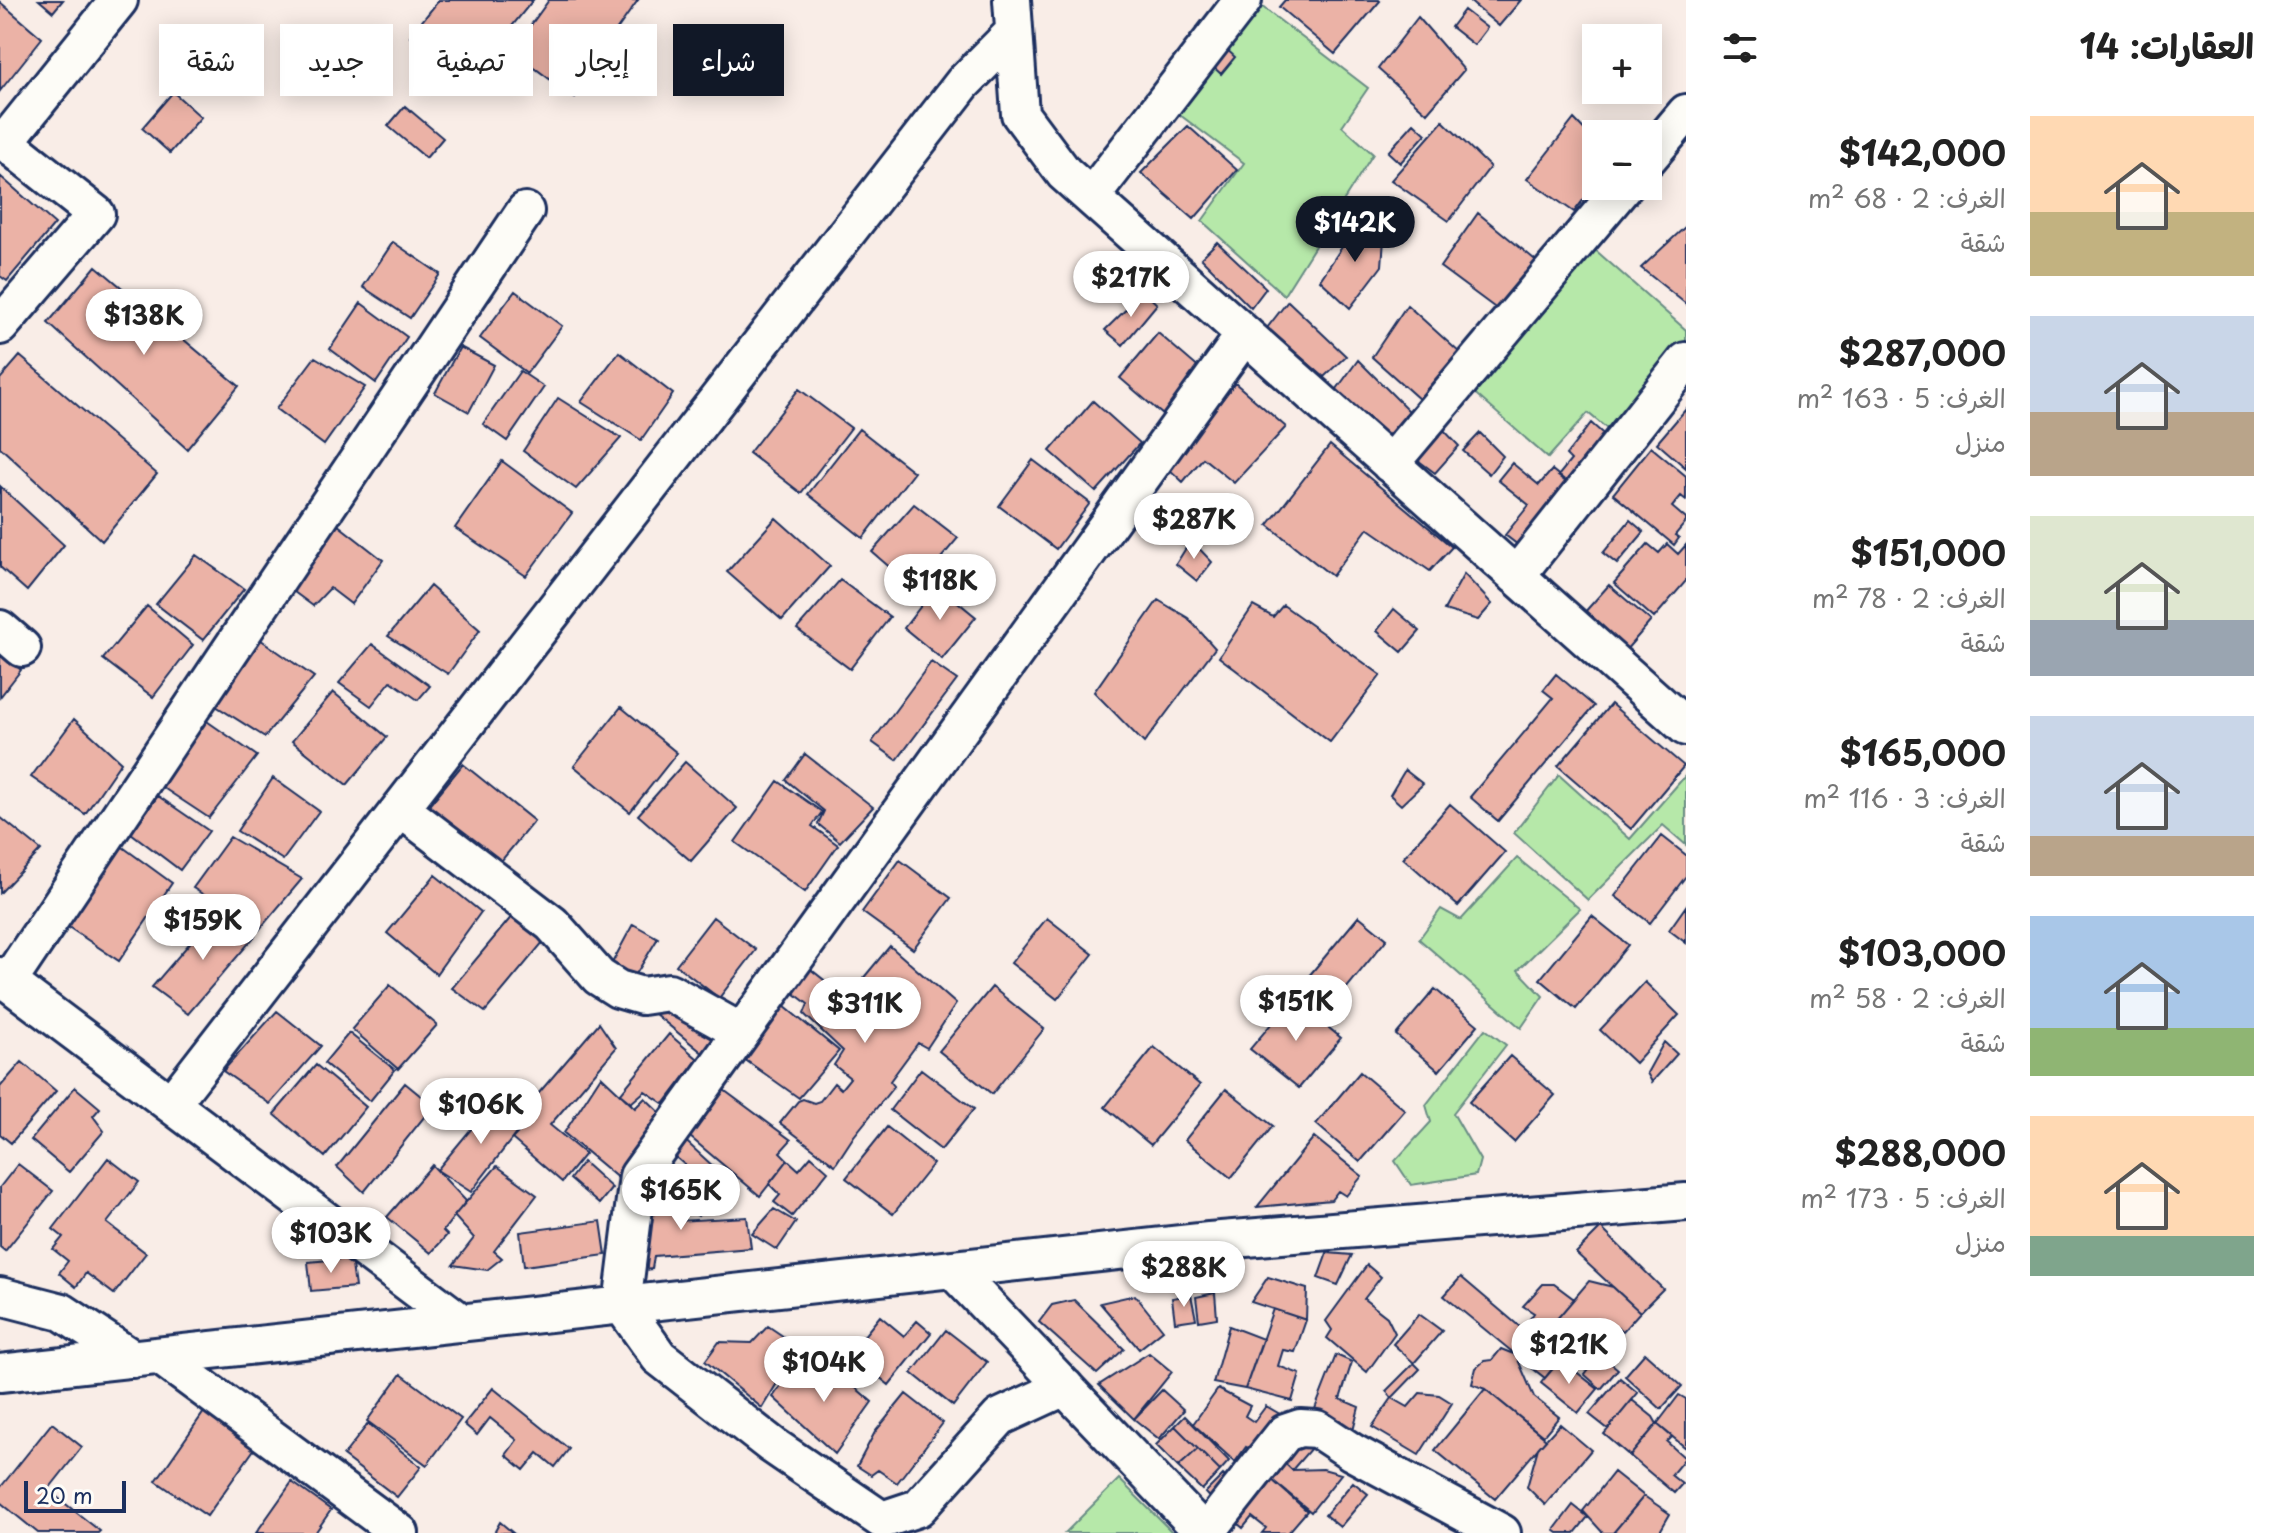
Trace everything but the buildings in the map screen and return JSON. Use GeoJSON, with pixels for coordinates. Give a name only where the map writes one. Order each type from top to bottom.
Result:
{"type":"FeatureCollection","features":[{"type":"Feature","properties":{"kind":"street"},"geometry":{"type":"LineString","coordinates":[[0,326],[96,214],[2,140],[119,0]]}},
{"type":"Feature","properties":{"kind":"street"},"geometry":{"type":"LineString","coordinates":[[1091,197],[1243,0]]}},
{"type":"Feature","properties":{"kind":"street"},"geometry":{"type":"LineString","coordinates":[[1013,16],[1020,114],[1064,173],[1686,727]]}},
{"type":"Feature","properties":{"kind":"street"},"geometry":{"type":"LineString","coordinates":[[171,1104],[1013,16]]}},
{"type":"Feature","properties":{"kind":"street"},"geometry":{"type":"LineString","coordinates":[[1662,141],[1686,113]]}},
{"type":"Feature","properties":{"kind":"street"},"geometry":{"type":"LineString","coordinates":[[1390,464],[1612,200]]}},
{"type":"Feature","properties":{"kind":"street"},"geometry":{"type":"LineString","coordinates":[[462,1323],[4,979],[525,211]]}},
{"type":"Feature","properties":{"kind":"street"},"geometry":{"type":"LineString","coordinates":[[1065,1387],[1000,1417],[918,1508],[877,1526],[659,1357],[622,1305],[638,1176],[1245,334]]}},
{"type":"Feature","properties":{"kind":"street"},"geometry":{"type":"LineString","coordinates":[[1516,576],[1686,361]]}},
{"type":"Feature","properties":{"kind":"street"},"geometry":{"type":"LineString","coordinates":[[401,809],[552,924],[599,977],[618,989],[642,996],[669,992],[741,1032]]}},
{"type":"Feature","properties":{"kind":"street"},"geometry":{"type":"LineString","coordinates":[[0,1373],[1209,1241],[1686,1202]]}},
{"type":"Feature","properties":{"kind":"street"},"geometry":{"type":"LineString","coordinates":[[952,1269],[1205,1533],[1285,1433],[1300,1428],[1317,1429],[1352,1452],[1502,1533]]}},
{"type":"Feature","properties":{"kind":"street"},"geometry":{"type":"LineString","coordinates":[[0,1296],[62,1312],[147,1357],[400,1533]]}},
{"type":"Feature","properties":{"kind":"green space"},"geometry":{"type":"Polygon","coordinates":[[[1261,6],[1368,88],[1342,126],[1373,154],[1284,295],[1202,221],[1244,163],[1172,109],[1213,52],[1261,6]]]}},
{"type":"Feature","properties":{"kind":"green space"},"geometry":{"type":"Polygon","coordinates":[[[1593,248],[1686,330],[1686,346],[1611,432],[1588,413],[1548,458],[1470,389],[1593,248]]]}},
{"type":"Feature","properties":{"kind":"green space"},"geometry":{"type":"Polygon","coordinates":[[[1559,775],[1630,839],[1686,775],[1686,845],[1663,825],[1588,900],[1514,833],[1559,775]]]}},
{"type":"Feature","properties":{"kind":"green space"},"geometry":{"type":"Polygon","coordinates":[[[1517,858],[1580,909],[1518,970],[1543,996],[1521,1028],[1419,939],[1441,909],[1461,920],[1517,858]]]}},
{"type":"Feature","properties":{"kind":"green space"},"geometry":{"type":"Polygon","coordinates":[[[1485,1029],[1506,1045],[1453,1113],[1480,1160],[1476,1175],[1411,1185],[1395,1161],[1431,1122],[1426,1105],[1485,1029]]]}},
{"type":"Feature","properties":{"kind":"green space"},"geometry":{"type":"Polygon","coordinates":[[[1119,1479],[1173,1533],[1065,1533],[1119,1479]]]}}]}
